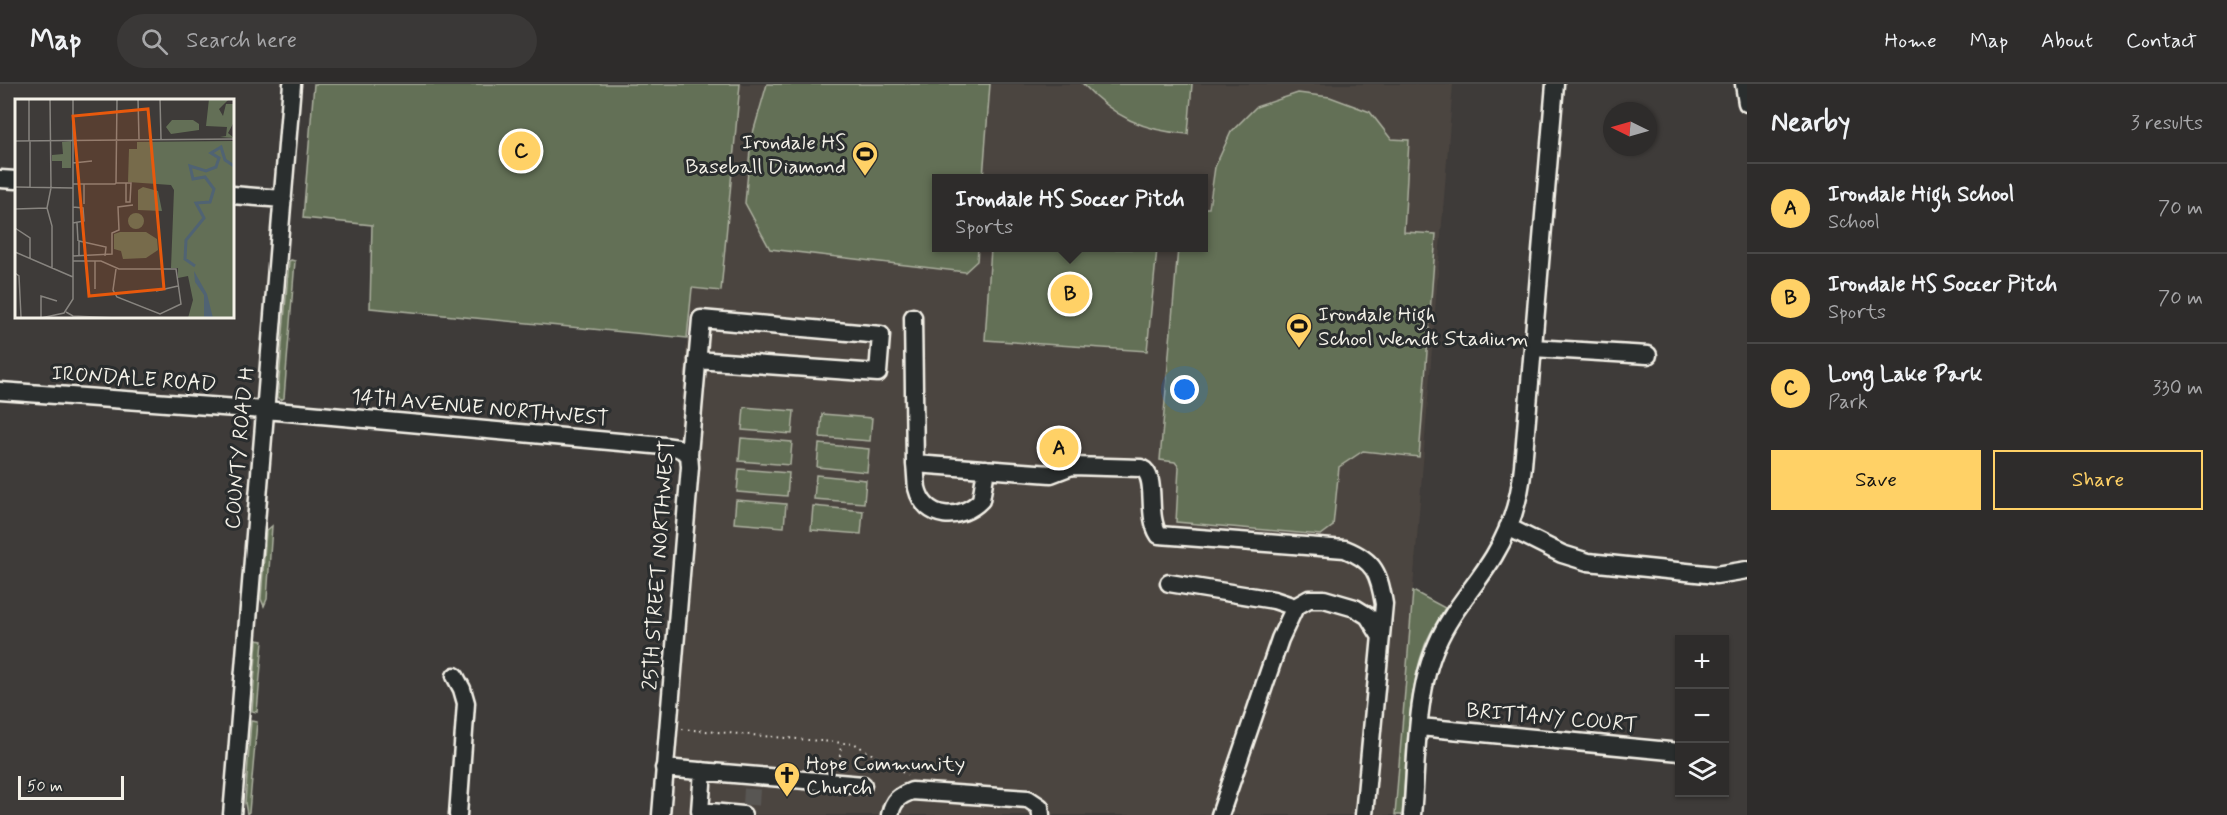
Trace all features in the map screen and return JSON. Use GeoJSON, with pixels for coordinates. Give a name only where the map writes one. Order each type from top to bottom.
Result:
{"type":"FeatureCollection","features":[{"type":"Feature","properties":{"kind":"street","name":"COUNTY ROAD H"},"geometry":{"type":"LineString","coordinates":[[232,815],[292,84]]}},
{"type":"Feature","properties":{"kind":"street"},"geometry":{"type":"LineString","coordinates":[[1412,815],[1427,673],[1436,645],[1454,611],[1493,558],[1518,501],[1522,480],[1555,84]]}},
{"type":"Feature","properties":{"kind":"street"},"geometry":{"type":"LineString","coordinates":[[1744,84],[1747,103]]}},
{"type":"Feature","properties":{"kind":"street"},"geometry":{"type":"LineString","coordinates":[[0,179],[15,180]]}},
{"type":"Feature","properties":{"kind":"street"},"geometry":{"type":"LineString","coordinates":[[234,195],[283,199]]}},
{"type":"Feature","properties":{"kind":"street"},"geometry":{"type":"LineString","coordinates":[[913,317],[915,464],[918,488],[923,500],[930,508],[948,514],[967,512],[981,500],[986,469]]}},
{"type":"Feature","properties":{"kind":"street","name":"25TH STREET NORTHWEST"},"geometry":{"type":"LineString","coordinates":[[661,815],[690,468],[689,454],[697,360],[701,319],[881,335],[878,374],[697,360]]}},
{"type":"Feature","properties":{"kind":"street"},"geometry":{"type":"LineString","coordinates":[[1533,348],[1648,356]]}},
{"type":"Feature","properties":{"kind":"street","name":"IRONDALE ROAD"},"geometry":{"type":"LineString","coordinates":[[0,391],[265,410]]}},
{"type":"Feature","properties":{"kind":"street","name":"14TH AVENUE NORTHWEST"},"geometry":{"type":"LineString","coordinates":[[265,410],[664,446],[678,448],[689,454]]}},
{"type":"Feature","properties":{"kind":"street"},"geometry":{"type":"LineString","coordinates":[[915,464],[1051,474],[1072,466],[1141,468],[1149,474],[1151,479],[1151,514],[1153,526],[1159,535],[1345,549],[1368,561],[1379,576],[1384,604],[1364,815]]}},
{"type":"Feature","properties":{"kind":"street"},"geometry":{"type":"LineString","coordinates":[[1508,527],[1562,554],[1588,562],[1716,575],[1747,570]]}},
{"type":"Feature","properties":{"kind":"street"},"geometry":{"type":"LineString","coordinates":[[1169,583],[1274,600],[1295,607]]}},
{"type":"Feature","properties":{"kind":"street"},"geometry":{"type":"LineString","coordinates":[[1220,815],[1280,639],[1295,607],[1309,599],[1324,599],[1355,608],[1368,616],[1381,637]]}},
{"type":"Feature","properties":{"kind":"street"},"geometry":{"type":"LineString","coordinates":[[455,676],[466,703],[458,815]]}},
{"type":"Feature","properties":{"kind":"street","name":"BRITTANY COURT"},"geometry":{"type":"LineString","coordinates":[[1420,727],[1675,752]]}},
{"type":"Feature","properties":{"kind":"street"},"geometry":{"type":"LineString","coordinates":[[664,768],[703,771],[750,800]]}},
{"type":"Feature","properties":{"kind":"street"},"geometry":{"type":"LineString","coordinates":[[703,771],[700,811],[837,783],[863,785]]}},
{"type":"Feature","properties":{"kind":"street"},"geometry":{"type":"LineString","coordinates":[[890,815],[896,799],[902,794],[915,791],[1028,799],[1040,807],[1041,815]]}},
{"type":"Feature","properties":{"kind":"path"},"geometry":{"type":"LineString","coordinates":[[668,728],[855,744],[907,775],[915,791]]}},
{"type":"Feature","properties":{"kind":"path"},"geometry":{"type":"LineString","coordinates":[[837,783],[841,743]]}},
{"type":"Feature","properties":{"kind":"shaded area"},"geometry":{"type":"Polygon","coordinates":[[[740,84],[1453,84],[1395,815],[671,815],[701,461],[692,444],[679,436],[692,288],[721,290],[740,84]]]}},
{"type":"Feature","properties":{"kind":"green space"},"geometry":{"type":"Polygon","coordinates":[[[314,84],[740,84],[721,291],[692,288],[687,338],[370,308],[372,225],[303,218],[314,84]]]}},
{"type":"Feature","properties":{"kind":"green space","name":"Irondale HS Baseball Diamond"},"geometry":{"type":"Polygon","coordinates":[[[767,84],[990,84],[983,174],[932,174],[932,252],[978,252],[977,261],[965,272],[770,249],[745,203],[751,140],[767,84]]]}},
{"type":"Feature","properties":{"kind":"green space"},"geometry":{"type":"Polygon","coordinates":[[[1083,84],[1192,84],[1188,134],[1157,130],[1130,120],[1106,105],[1083,84]]]}},
{"type":"Feature","properties":{"kind":"green space","name":"Irondale High School Wendt Stadium"},"geometry":{"type":"Polygon","coordinates":[[[1298,93],[1330,97],[1370,112],[1391,139],[1409,140],[1404,232],[1436,234],[1419,457],[1363,451],[1339,467],[1333,526],[1321,535],[1176,522],[1179,467],[1175,462],[1160,460],[1178,252],[1208,252],[1208,208],[1215,167],[1231,132],[1256,107],[1298,93]]]}},
{"type":"Feature","properties":{"kind":"green space"},"geometry":{"type":"Polygon","coordinates":[[[991,252],[1157,252],[1147,351],[985,340],[991,252]]]}},
{"type":"Feature","properties":{"kind":"green space"},"geometry":{"type":"Polygon","coordinates":[[[289,261],[295,261],[284,398],[281,400],[278,398],[278,392],[289,261]]]}},
{"type":"Feature","properties":{"kind":"green space"},"geometry":{"type":"Polygon","coordinates":[[[744,407],[794,411],[792,434],[742,430],[744,407]]]}},
{"type":"Feature","properties":{"kind":"green space"},"geometry":{"type":"Polygon","coordinates":[[[822,414],[872,418],[870,441],[820,437],[822,414]]]}},
{"type":"Feature","properties":{"kind":"green space"},"geometry":{"type":"Polygon","coordinates":[[[741,438],[792,442],[790,465],[739,461],[741,438]]]}},
{"type":"Feature","properties":{"kind":"green space"},"geometry":{"type":"Polygon","coordinates":[[[819,444],[869,449],[867,472],[817,467],[819,444]]]}},
{"type":"Feature","properties":{"kind":"green space"},"geometry":{"type":"Polygon","coordinates":[[[739,469],[789,473],[787,496],[737,492],[739,469]]]}},
{"type":"Feature","properties":{"kind":"green space"},"geometry":{"type":"Polygon","coordinates":[[[816,475],[866,480],[864,503],[814,499],[816,475]]]}},
{"type":"Feature","properties":{"kind":"green space"},"geometry":{"type":"Polygon","coordinates":[[[736,500],[786,504],[784,527],[734,523],[736,500]]]}},
{"type":"Feature","properties":{"kind":"green space"},"geometry":{"type":"Polygon","coordinates":[[[813,506],[863,511],[861,534],[811,530],[813,506]]]}},
{"type":"Feature","properties":{"kind":"green space"},"geometry":{"type":"Polygon","coordinates":[[[272,526],[267,599],[264,606],[261,599],[266,531],[272,526]]]}},
{"type":"Feature","properties":{"kind":"green space"},"geometry":{"type":"Polygon","coordinates":[[[1413,591],[1445,608],[1427,640],[1419,664],[1408,729],[1402,815],[1395,815],[1413,591]]]}},
{"type":"Feature","properties":{"kind":"green space"},"geometry":{"type":"Polygon","coordinates":[[[257,640],[263,641],[257,712],[252,711],[257,640]]]}},
{"type":"Feature","properties":{"kind":"green space"},"geometry":{"type":"Polygon","coordinates":[[[251,721],[257,722],[247,814],[245,803],[251,721]]]}},
{"type":"Feature","properties":{"kind":"tunnel"},"geometry":{"type":"LineString","coordinates":[[751,805],[752,789]]}},
{"type":"Feature","properties":{"kind":"place","name":"Long Lake Park"},"geometry":{"type":"Point","coordinates":[521,151]}},
{"type":"Feature","properties":{"kind":"place","name":"Irondale HS Baseball Diamond"},"geometry":{"type":"Point","coordinates":[865,177]}},
{"type":"Feature","properties":{"kind":"place","name":"Irondale HS Soccer Pitch"},"geometry":{"type":"Point","coordinates":[1070,294]}},
{"type":"Feature","properties":{"kind":"place","name":"Irondale High School Wendt Stadium"},"geometry":{"type":"Point","coordinates":[1299,349]}},
{"type":"Feature","properties":{"kind":"place","name":"Irondale High School"},"geometry":{"type":"Point","coordinates":[1059,448]}},
{"type":"Feature","properties":{"kind":"place","name":"Hope Community Church"},"geometry":{"type":"Point","coordinates":[787,798]}}]}
